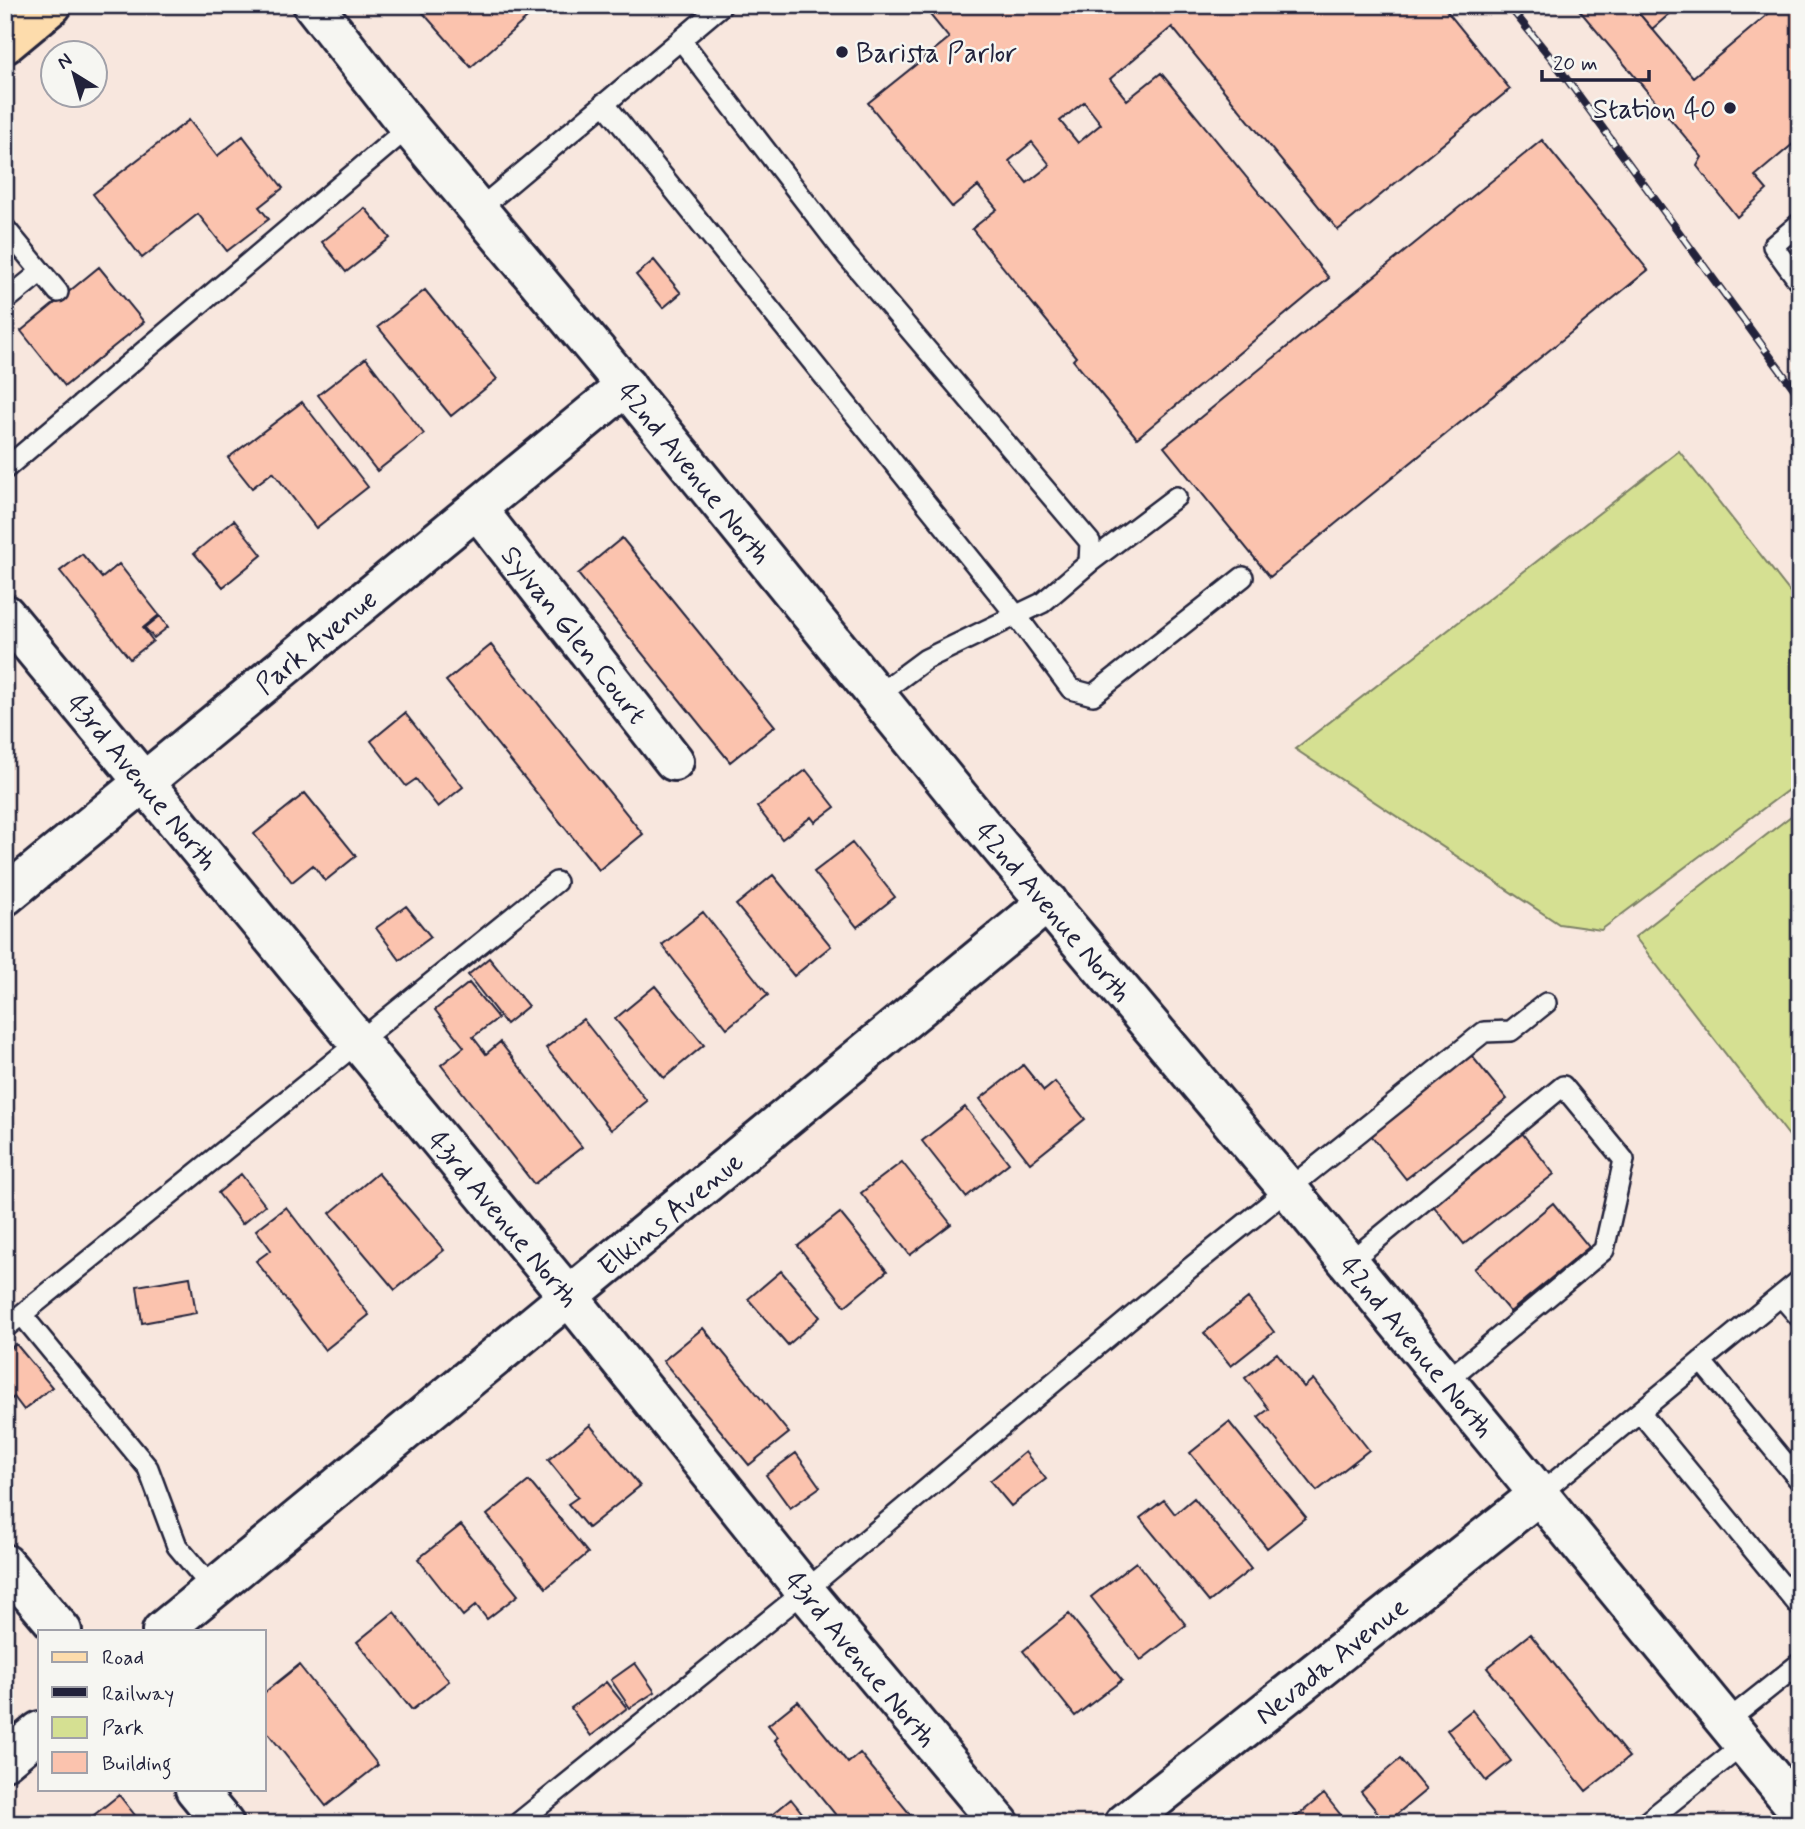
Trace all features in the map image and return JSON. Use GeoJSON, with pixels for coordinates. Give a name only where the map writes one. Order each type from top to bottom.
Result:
{"type":"FeatureCollection","features":[{"type":"Feature","properties":{"kind":"main road"},"geometry":{"type":"LineString","coordinates":[[5,44],[52,5]]}},
{"type":"Feature","properties":{"kind":"street","name":"42nd Avenue North"},"geometry":{"type":"LineString","coordinates":[[313,5],[409,127],[626,386],[876,696],[1289,1190],[1537,1496],[1800,1812]]}},
{"type":"Feature","properties":{"kind":"street","name":"Park Avenue"},"geometry":{"type":"LineString","coordinates":[[5,896],[626,386]]}},
{"type":"Feature","properties":{"kind":"street","name":"Sylvan Glen Court"},"geometry":{"type":"LineString","coordinates":[[477,509],[674,761]]}},
{"type":"Feature","properties":{"kind":"street","name":"43rd Avenue North"},"geometry":{"type":"LineString","coordinates":[[5,614],[142,784],[570,1298],[805,1591],[1000,1824]]}},
{"type":"Feature","properties":{"kind":"street","name":"Elkins Avenue"},"geometry":{"type":"LineString","coordinates":[[163,1630],[1048,902]]}},
{"type":"Feature","properties":{"kind":"street","name":"Nevada Avenue"},"geometry":{"type":"LineString","coordinates":[[1124,1824],[1537,1496]]}},
{"type":"Feature","properties":{"kind":"street"},"geometry":{"type":"LineString","coordinates":[[5,1564],[61,1630]]}},
{"type":"Feature","properties":{"kind":"street"},"geometry":{"type":"LineString","coordinates":[[5,1760],[38,1733]]}},
{"type":"Feature","properties":{"kind":"street"},"geometry":{"type":"LineString","coordinates":[[196,1790],[224,1824]]}},
{"type":"Feature","properties":{"kind":"lane"},"geometry":{"type":"LineString","coordinates":[[478,210],[722,5]]}},
{"type":"Feature","properties":{"kind":"lane"},"geometry":{"type":"LineString","coordinates":[[681,40],[847,256],[1090,542],[1089,563]]}},
{"type":"Feature","properties":{"kind":"lane"},"geometry":{"type":"LineString","coordinates":[[604,103],[1016,615],[1071,689],[1093,695],[1243,577]]}},
{"type":"Feature","properties":{"kind":"lane"},"geometry":{"type":"LineString","coordinates":[[5,469],[409,127]]}},
{"type":"Feature","properties":{"kind":"lane"},"geometry":{"type":"LineString","coordinates":[[1800,223],[1773,246],[1800,283]]}},
{"type":"Feature","properties":{"kind":"lane"},"geometry":{"type":"LineString","coordinates":[[8,236],[58,292]]}},
{"type":"Feature","properties":{"kind":"lane"},"geometry":{"type":"LineString","coordinates":[[5,301],[41,272]]}},
{"type":"Feature","properties":{"kind":"lane"},"geometry":{"type":"LineString","coordinates":[[876,696],[926,659],[1042,603],[1089,563],[1176,497]]}},
{"type":"Feature","properties":{"kind":"lane"},"geometry":{"type":"LineString","coordinates":[[5,1328],[356,1041],[556,882]]}},
{"type":"Feature","properties":{"kind":"lane"},"geometry":{"type":"LineString","coordinates":[[516,1824],[805,1591],[1157,1294],[1484,1032],[1511,1031],[1546,1003]]}},
{"type":"Feature","properties":{"kind":"lane"},"geometry":{"type":"LineString","coordinates":[[1348,1263],[1563,1086],[1624,1160],[1604,1250],[1445,1382]]}},
{"type":"Feature","properties":{"kind":"lane"},"geometry":{"type":"LineString","coordinates":[[1537,1496],[1800,1280]]}},
{"type":"Feature","properties":{"kind":"lane"},"geometry":{"type":"LineString","coordinates":[[1781,1296],[1800,1318]]}},
{"type":"Feature","properties":{"kind":"lane"},"geometry":{"type":"LineString","coordinates":[[22,1315],[148,1468],[177,1546],[214,1589]]}},
{"type":"Feature","properties":{"kind":"lane"},"geometry":{"type":"LineString","coordinates":[[1701,1361],[1800,1480]]}},
{"type":"Feature","properties":{"kind":"lane"},"geometry":{"type":"LineString","coordinates":[[1640,1412],[1800,1606]]}},
{"type":"Feature","properties":{"kind":"lane"},"geometry":{"type":"LineString","coordinates":[[1644,1824],[1800,1663]]}},
{"type":"Feature","properties":{"kind":"green space"},"geometry":{"type":"Polygon","coordinates":[[[1679,451],[1800,605],[1800,781],[1601,930],[1559,924],[1295,749],[1679,451]]]}},
{"type":"Feature","properties":{"kind":"green space"},"geometry":{"type":"Polygon","coordinates":[[[1800,809],[1800,1130],[1790,1137],[1635,937],[1800,809]]]}},
{"type":"Feature","properties":{"kind":"building"},"geometry":{"type":"Polygon","coordinates":[[[416,5],[542,5],[471,67],[416,5]]]}},
{"type":"Feature","properties":{"kind":"building"},"geometry":{"type":"Polygon","coordinates":[[[922,5],[1442,5],[1510,89],[1338,230],[1172,27],[1110,79],[1127,100],[1161,73],[1329,278],[1137,438],[1073,360],[1076,357],[972,229],[997,209],[978,186],[952,207],[868,103],[949,38],[922,5]],[[1084,102],[1060,121],[1078,143],[1101,124],[1084,102]],[[1032,142],[1009,161],[1027,183],[1050,165],[1032,142]]]}},
{"type":"Feature","properties":{"kind":"building","name":"Station 40"},"geometry":{"type":"Polygon","coordinates":[[[1575,5],[1632,5],[1693,77],[1779,5],[1800,5],[1800,138],[1755,176],[1767,190],[1737,217],[1697,166],[1702,157],[1575,5]]]}},
{"type":"Feature","properties":{"kind":"building"},"geometry":{"type":"Polygon","coordinates":[[[1632,5],[1680,5],[1652,29],[1632,5]]]}},
{"type":"Feature","properties":{"kind":"building"},"geometry":{"type":"Polygon","coordinates":[[[189,120],[217,156],[243,136],[283,188],[259,207],[269,219],[227,251],[198,214],[142,258],[93,194],[189,120]]]}},
{"type":"Feature","properties":{"kind":"building"},"geometry":{"type":"Polygon","coordinates":[[[1542,140],[1648,270],[1270,577],[1164,447],[1542,140]]]}},
{"type":"Feature","properties":{"kind":"building"},"geometry":{"type":"Polygon","coordinates":[[[365,208],[390,238],[346,272],[322,242],[365,208]]]}},
{"type":"Feature","properties":{"kind":"building"},"geometry":{"type":"Polygon","coordinates":[[[654,260],[681,293],[663,308],[636,275],[654,260]]]}},
{"type":"Feature","properties":{"kind":"building"},"geometry":{"type":"Polygon","coordinates":[[[99,267],[144,322],[65,386],[21,331],[99,267]]]}},
{"type":"Feature","properties":{"kind":"building"},"geometry":{"type":"Polygon","coordinates":[[[425,290],[497,379],[451,416],[378,327],[425,290]]]}},
{"type":"Feature","properties":{"kind":"building"},"geometry":{"type":"Polygon","coordinates":[[[366,358],[424,434],[377,471],[318,395],[366,358]]]}},
{"type":"Feature","properties":{"kind":"building"},"geometry":{"type":"Polygon","coordinates":[[[302,402],[368,487],[316,528],[273,472],[252,488],[228,458],[302,402]]]}},
{"type":"Feature","properties":{"kind":"building"},"geometry":{"type":"Polygon","coordinates":[[[234,520],[262,555],[223,587],[194,553],[234,520]]]}},
{"type":"Feature","properties":{"kind":"building"},"geometry":{"type":"Polygon","coordinates":[[[622,538],[775,726],[730,762],[578,574],[622,538]]]}},
{"type":"Feature","properties":{"kind":"building"},"geometry":{"type":"Polygon","coordinates":[[[82,554],[102,578],[119,564],[159,615],[143,628],[153,641],[130,659],[60,571],[82,554]]]}},
{"type":"Feature","properties":{"kind":"building"},"geometry":{"type":"Polygon","coordinates":[[[160,616],[168,627],[154,638],[145,628],[160,616]]]}},
{"type":"Feature","properties":{"kind":"building"},"geometry":{"type":"Polygon","coordinates":[[[491,645],[643,834],[599,870],[446,681],[491,645]]]}},
{"type":"Feature","properties":{"kind":"building"},"geometry":{"type":"Polygon","coordinates":[[[405,713],[463,787],[438,807],[416,779],[406,786],[371,741],[405,713]]]}},
{"type":"Feature","properties":{"kind":"building"},"geometry":{"type":"Polygon","coordinates":[[[806,770],[835,807],[815,822],[811,817],[782,839],[757,807],[806,770]]]}},
{"type":"Feature","properties":{"kind":"building"},"geometry":{"type":"Polygon","coordinates":[[[305,793],[356,856],[325,881],[313,865],[292,882],[254,834],[305,793]]]}},
{"type":"Feature","properties":{"kind":"building"},"geometry":{"type":"Polygon","coordinates":[[[852,843],[895,897],[857,927],[814,872],[852,843]]]}},
{"type":"Feature","properties":{"kind":"building"},"geometry":{"type":"Polygon","coordinates":[[[773,875],[831,946],[794,976],[736,905],[773,875]]]}},
{"type":"Feature","properties":{"kind":"building"},"geometry":{"type":"Polygon","coordinates":[[[406,906],[431,937],[400,960],[376,928],[406,906]]]}},
{"type":"Feature","properties":{"kind":"building"},"geometry":{"type":"Polygon","coordinates":[[[703,912],[768,995],[727,1028],[662,945],[703,912]]]}},
{"type":"Feature","properties":{"kind":"building"},"geometry":{"type":"Polygon","coordinates":[[[489,958],[528,1006],[506,1024],[468,975],[489,958]]]}},
{"type":"Feature","properties":{"kind":"building"},"geometry":{"type":"Polygon","coordinates":[[[469,983],[498,1018],[473,1037],[486,1054],[500,1042],[582,1147],[534,1184],[441,1065],[464,1047],[435,1010],[469,983]]]}},
{"type":"Feature","properties":{"kind":"building"},"geometry":{"type":"Polygon","coordinates":[[[655,986],[704,1045],[664,1078],[615,1019],[655,986]]]}},
{"type":"Feature","properties":{"kind":"building"},"geometry":{"type":"Polygon","coordinates":[[[583,1019],[647,1101],[611,1130],[546,1048],[583,1019]]]}},
{"type":"Feature","properties":{"kind":"building"},"geometry":{"type":"Polygon","coordinates":[[[1471,1055],[1507,1099],[1406,1179],[1371,1135],[1471,1055]]]}},
{"type":"Feature","properties":{"kind":"building"},"geometry":{"type":"Polygon","coordinates":[[[1023,1065],[1044,1091],[1055,1082],[1085,1119],[1030,1163],[980,1099],[1023,1065]]]}},
{"type":"Feature","properties":{"kind":"building"},"geometry":{"type":"Polygon","coordinates":[[[965,1107],[1009,1163],[966,1197],[922,1141],[965,1107]]]}},
{"type":"Feature","properties":{"kind":"building"},"geometry":{"type":"Polygon","coordinates":[[[1522,1133],[1554,1174],[1464,1244],[1432,1204],[1522,1133]]]}},
{"type":"Feature","properties":{"kind":"building"},"geometry":{"type":"Polygon","coordinates":[[[902,1162],[951,1224],[910,1255],[861,1193],[902,1162]]]}},
{"type":"Feature","properties":{"kind":"building"},"geometry":{"type":"Polygon","coordinates":[[[378,1173],[444,1250],[395,1290],[330,1213],[378,1173]]]}},
{"type":"Feature","properties":{"kind":"building"},"geometry":{"type":"Polygon","coordinates":[[[241,1174],[265,1205],[242,1224],[218,1193],[241,1174]]]}},
{"type":"Feature","properties":{"kind":"building"},"geometry":{"type":"Polygon","coordinates":[[[1553,1203],[1589,1247],[1510,1312],[1474,1269],[1553,1203]]]}},
{"type":"Feature","properties":{"kind":"building"},"geometry":{"type":"Polygon","coordinates":[[[286,1207],[369,1315],[325,1350],[256,1261],[271,1250],[256,1230],[286,1207]]]}},
{"type":"Feature","properties":{"kind":"building"},"geometry":{"type":"Polygon","coordinates":[[[840,1213],[887,1271],[845,1306],[798,1246],[840,1213]]]}},
{"type":"Feature","properties":{"kind":"building"},"geometry":{"type":"Polygon","coordinates":[[[781,1271],[820,1317],[788,1345],[748,1299],[781,1271]]]}},
{"type":"Feature","properties":{"kind":"building"},"geometry":{"type":"Polygon","coordinates":[[[190,1277],[196,1313],[142,1323],[137,1286],[190,1277]]]}},
{"type":"Feature","properties":{"kind":"building"},"geometry":{"type":"Polygon","coordinates":[[[1248,1298],[1274,1332],[1231,1366],[1204,1333],[1248,1298]]]}},
{"type":"Feature","properties":{"kind":"building"},"geometry":{"type":"Polygon","coordinates":[[[703,1328],[789,1433],[749,1465],[663,1361],[703,1328]]]}},
{"type":"Feature","properties":{"kind":"building"},"geometry":{"type":"Polygon","coordinates":[[[16,1344],[52,1387],[24,1410],[14,1397],[5,1405],[5,1353],[16,1344]]]}},
{"type":"Feature","properties":{"kind":"building"},"geometry":{"type":"Polygon","coordinates":[[[1277,1353],[1304,1387],[1313,1379],[1369,1450],[1317,1491],[1258,1417],[1269,1409],[1245,1378],[1277,1353]]]}},
{"type":"Feature","properties":{"kind":"building"},"geometry":{"type":"Polygon","coordinates":[[[1229,1422],[1306,1517],[1267,1548],[1190,1453],[1229,1422]]]}},
{"type":"Feature","properties":{"kind":"building"},"geometry":{"type":"Polygon","coordinates":[[[590,1425],[640,1486],[588,1528],[568,1504],[578,1497],[548,1460],[590,1425]]]}},
{"type":"Feature","properties":{"kind":"building"},"geometry":{"type":"Polygon","coordinates":[[[1025,1452],[1046,1479],[1011,1506],[990,1481],[1025,1452]]]}},
{"type":"Feature","properties":{"kind":"building"},"geometry":{"type":"Polygon","coordinates":[[[796,1453],[820,1487],[790,1508],[766,1475],[796,1453]]]}},
{"type":"Feature","properties":{"kind":"building"},"geometry":{"type":"Polygon","coordinates":[[[529,1481],[588,1553],[546,1588],[487,1515],[529,1481]]]}},
{"type":"Feature","properties":{"kind":"building"},"geometry":{"type":"Polygon","coordinates":[[[1194,1498],[1251,1569],[1209,1602],[1140,1518],[1164,1500],[1175,1514],[1194,1498]]]}},
{"type":"Feature","properties":{"kind":"building"},"geometry":{"type":"Polygon","coordinates":[[[461,1525],[518,1595],[487,1619],[476,1605],[463,1616],[418,1559],[461,1525]]]}},
{"type":"Feature","properties":{"kind":"building"},"geometry":{"type":"Polygon","coordinates":[[[1136,1562],[1186,1625],[1141,1660],[1091,1597],[1136,1562]]]}},
{"type":"Feature","properties":{"kind":"building"},"geometry":{"type":"Polygon","coordinates":[[[394,1612],[449,1681],[412,1710],[357,1642],[394,1612]]]}},
{"type":"Feature","properties":{"kind":"building"},"geometry":{"type":"Polygon","coordinates":[[[1069,1614],[1122,1680],[1075,1716],[1023,1651],[1069,1614]]]}},
{"type":"Feature","properties":{"kind":"building"},"geometry":{"type":"Polygon","coordinates":[[[1530,1634],[1629,1757],[1586,1791],[1487,1668],[1530,1634]]]}},
{"type":"Feature","properties":{"kind":"building"},"geometry":{"type":"Polygon","coordinates":[[[635,1663],[655,1692],[630,1708],[611,1680],[635,1663]]]}},
{"type":"Feature","properties":{"kind":"building"},"geometry":{"type":"Polygon","coordinates":[[[299,1665],[378,1765],[326,1806],[266,1731],[266,1691],[299,1665]]]}},
{"type":"Feature","properties":{"kind":"building"},"geometry":{"type":"Polygon","coordinates":[[[606,1682],[627,1708],[591,1736],[571,1708],[606,1682]]]}},
{"type":"Feature","properties":{"kind":"building"},"geometry":{"type":"Polygon","coordinates":[[[798,1701],[848,1763],[860,1753],[918,1824],[843,1824],[775,1740],[778,1737],[768,1725],[798,1701]]]}},
{"type":"Feature","properties":{"kind":"building"},"geometry":{"type":"Polygon","coordinates":[[[1472,1710],[1511,1761],[1486,1781],[1447,1730],[1472,1710]]]}},
{"type":"Feature","properties":{"kind":"building"},"geometry":{"type":"Polygon","coordinates":[[[1400,1759],[1426,1790],[1386,1823],[1361,1792],[1400,1759]]]}},
{"type":"Feature","properties":{"kind":"building"},"geometry":{"type":"Polygon","coordinates":[[[1324,1794],[1348,1824],[1291,1824],[1290,1822],[1324,1794]]]}},
{"type":"Feature","properties":{"kind":"building"},"geometry":{"type":"Polygon","coordinates":[[[119,1795],[142,1824],[92,1824],[89,1819],[119,1795]]]}},
{"type":"Feature","properties":{"kind":"building"},"geometry":{"type":"Polygon","coordinates":[[[791,1799],[811,1824],[761,1824],[791,1799]]]}},
{"type":"Feature","properties":{"kind":"railway"},"geometry":{"type":"LineString","coordinates":[[1508,5],[1552,59],[1800,397]]}},
{"type":"Feature","properties":{"kind":"place","name":"Barista Parlor"},"geometry":{"type":"Point","coordinates":[842,52]}},
{"type":"Feature","properties":{"kind":"place","name":"Station 40"},"geometry":{"type":"Point","coordinates":[1730,108]}}]}
